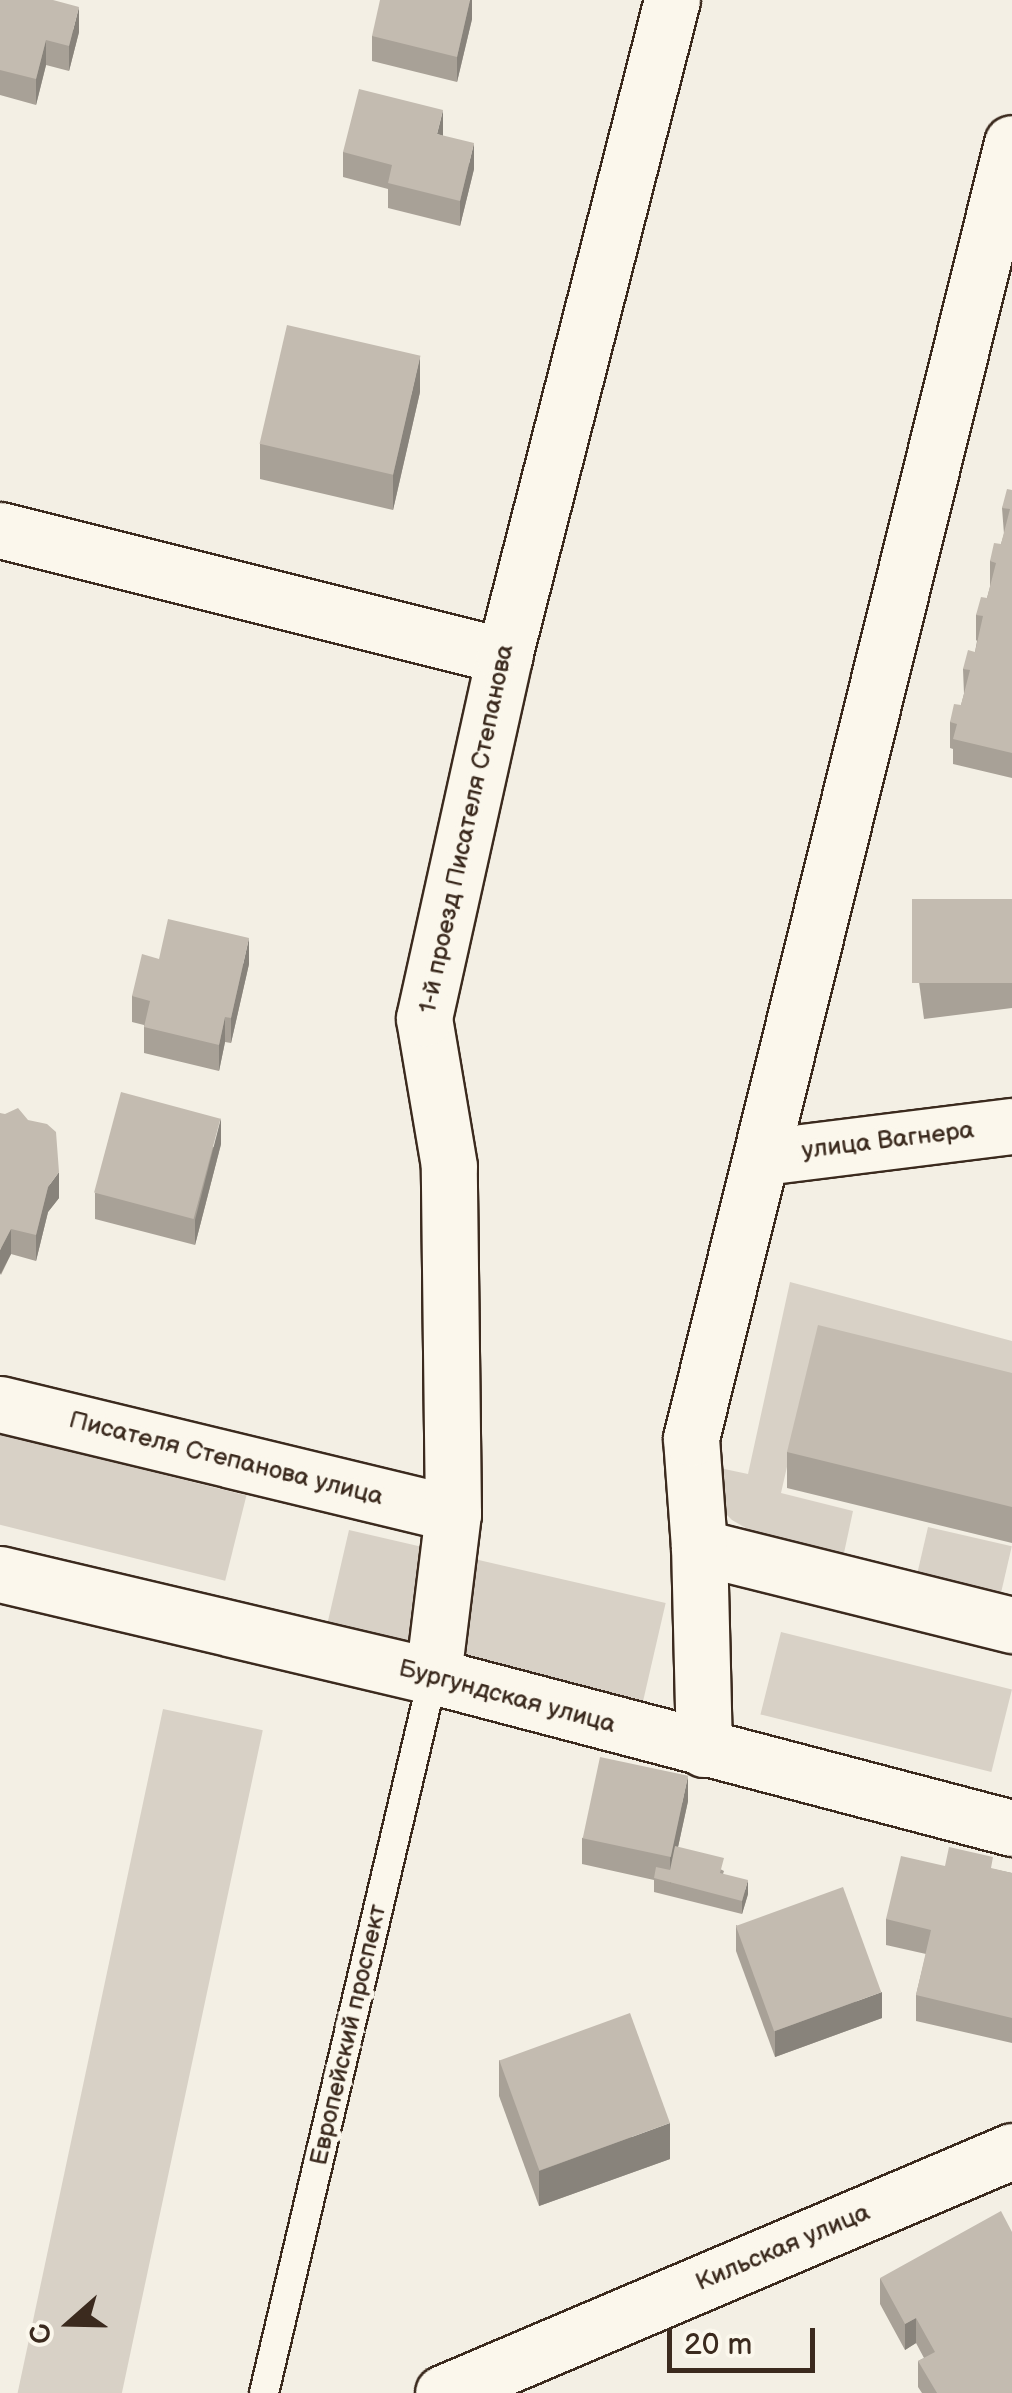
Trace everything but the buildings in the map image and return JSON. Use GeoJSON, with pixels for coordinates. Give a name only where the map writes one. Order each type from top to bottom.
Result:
{"type":"FeatureCollection","features":[{"type":"Feature","properties":{"kind":"street","name":"1-й проезд Писателя Степанова"},"geometry":{"type":"LineString","coordinates":[[434,1676],[453,1514],[449,1166],[424,1018],[504,656],[672,0]]}},
{"type":"Feature","properties":{"kind":"street"},"geometry":{"type":"LineString","coordinates":[[704,1749],[699,1547],[690,1438],[763,1157],[1012,143]]}},
{"type":"Feature","properties":{"kind":"street"},"geometry":{"type":"LineString","coordinates":[[0,530],[504,656]]}},
{"type":"Feature","properties":{"kind":"street","name":"улица Вагнера"},"geometry":{"type":"LineString","coordinates":[[763,1157],[1012,1126]]}},
{"type":"Feature","properties":{"kind":"street","name":"Писателя Степанова улица"},"geometry":{"type":"LineString","coordinates":[[0,1404],[453,1514]]}},
{"type":"Feature","properties":{"kind":"street"},"geometry":{"type":"LineString","coordinates":[[699,1547],[1012,1625]]}},
{"type":"Feature","properties":{"kind":"street","name":"Бургундская улица"},"geometry":{"type":"LineString","coordinates":[[0,1574],[434,1676],[1012,1828]]}},
{"type":"Feature","properties":{"kind":"street","name":"Кильская улица"},"geometry":{"type":"LineString","coordinates":[[443,2393],[1012,2151]]}},
{"type":"Feature","properties":{"kind":"lane","name":"Европейский проспект"},"geometry":{"type":"LineString","coordinates":[[264,2393],[434,1676]]}},
{"type":"Feature","properties":{"kind":"shaded area"},"geometry":{"type":"Polygon","coordinates":[[[790,1282],[1012,1341],[1012,1399],[813,1353],[781,1493],[853,1511],[844,1553],[751,1531],[732,1520],[721,1509],[710,1466],[748,1474],[790,1282]]]}},
{"type":"Feature","properties":{"kind":"shaded area"},"geometry":{"type":"Polygon","coordinates":[[[0,1434],[246,1495],[225,1581],[0,1525],[0,1434]]]}},
{"type":"Feature","properties":{"kind":"shaded area"},"geometry":{"type":"Polygon","coordinates":[[[928,1527],[1012,1546],[1001,1594],[917,1575],[928,1527]]]}},
{"type":"Feature","properties":{"kind":"shaded area"},"geometry":{"type":"Polygon","coordinates":[[[349,1530],[666,1603],[642,1706],[325,1633],[349,1530]]]}},
{"type":"Feature","properties":{"kind":"shaded area"},"geometry":{"type":"Polygon","coordinates":[[[781,1632],[1012,1690],[991,1772],[760,1714],[781,1632]]]}},
{"type":"Feature","properties":{"kind":"shaded area"},"geometry":{"type":"Polygon","coordinates":[[[163,1709],[263,1730],[122,2393],[18,2393],[163,1709]]]}}]}
